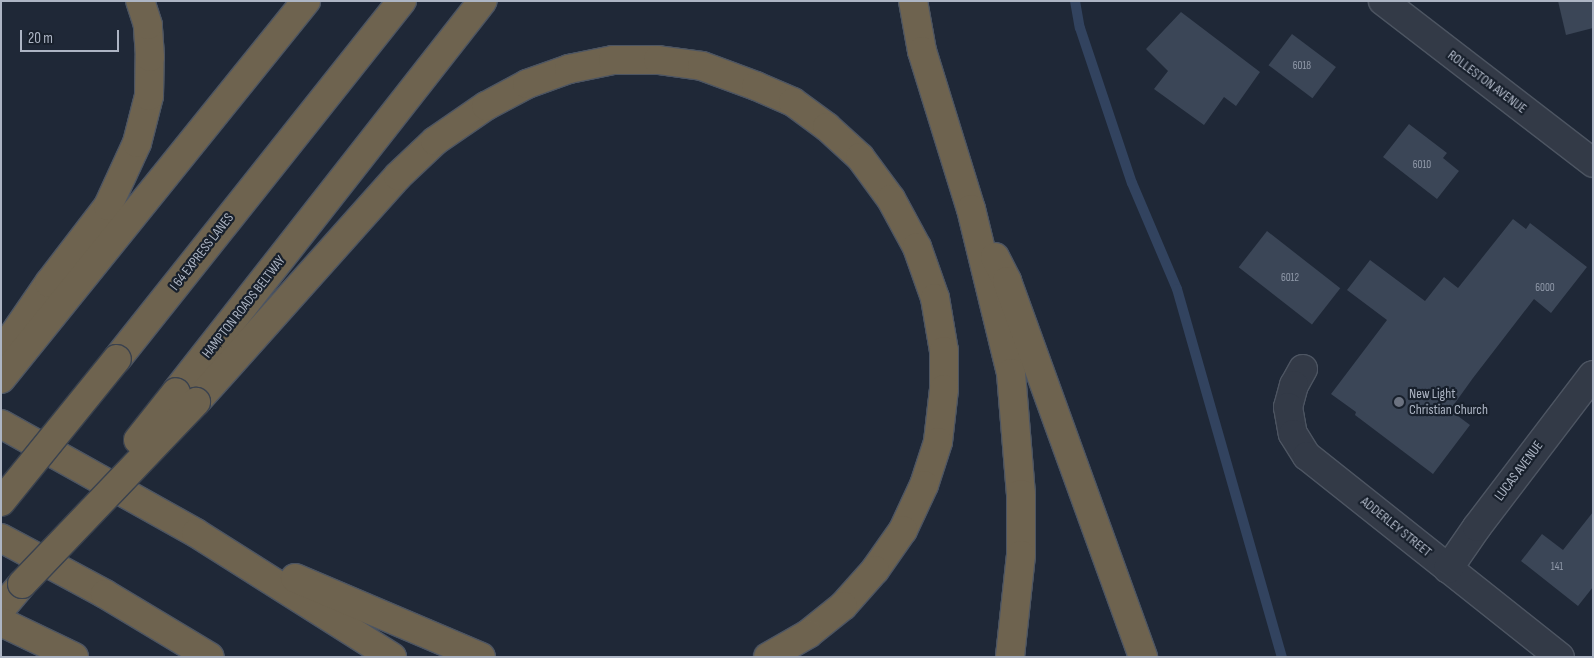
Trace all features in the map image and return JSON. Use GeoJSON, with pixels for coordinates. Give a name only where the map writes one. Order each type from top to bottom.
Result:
{"type":"FeatureCollection","features":[{"type":"Feature","properties":{"kind":"highway"},"geometry":{"type":"LineString","coordinates":[[1,378],[108,206],[137,143],[149,96],[150,57],[148,25],[140,1]]}},
{"type":"Feature","properties":{"kind":"highway"},"geometry":{"type":"LineString","coordinates":[[1,353],[38,316],[306,1]]}},
{"type":"Feature","properties":{"kind":"highway","name":"I 64 EXPRESS LANES"},"geometry":{"type":"LineString","coordinates":[[1,502],[402,1]]}},
{"type":"Feature","properties":{"kind":"highway","name":"HAMPTON ROADS BELTWAY"},"geometry":{"type":"LineString","coordinates":[[186,397],[483,1]]}},
{"type":"Feature","properties":{"kind":"highway"},"geometry":{"type":"LineString","coordinates":[[914,1],[922,51],[971,209],[1011,373],[1021,494],[1021,555],[1010,657]]}},
{"type":"Feature","properties":{"kind":"highway"},"geometry":{"type":"LineString","coordinates":[[1,609],[186,397],[398,176],[436,141],[486,106],[527,84],[569,69],[613,60],[658,60],[702,66],[764,89],[793,102],[827,127],[860,157],[891,199],[917,247],[935,298],[944,351],[944,389],[938,442],[924,486],[904,530],[875,570],[843,606],[808,634],[768,657]]}},
{"type":"Feature","properties":{"kind":"highway"},"geometry":{"type":"LineString","coordinates":[[971,209],[1007,281],[1143,657]]}},
{"type":"Feature","properties":{"kind":"highway"},"geometry":{"type":"LineString","coordinates":[[5,426],[196,533],[392,657]]}},
{"type":"Feature","properties":{"kind":"highway"},"geometry":{"type":"LineString","coordinates":[[196,533],[481,657]]}},
{"type":"Feature","properties":{"kind":"highway"},"geometry":{"type":"LineString","coordinates":[[1,538],[104,594],[210,657]]}},
{"type":"Feature","properties":{"kind":"highway"},"geometry":{"type":"LineString","coordinates":[[1,622],[74,657]]}},
{"type":"Feature","properties":{"kind":"street","name":"ROLLESTON AVENUE"},"geometry":{"type":"LineString","coordinates":[[1383,1],[1593,163]]}},
{"type":"Feature","properties":{"kind":"street","name":"ADDERLEY STREET"},"geometry":{"type":"LineString","coordinates":[[1303,369],[1294,385],[1288,407],[1292,434],[1307,456],[1560,657]]}},
{"type":"Feature","properties":{"kind":"street","name":"LUCAS AVENUE"},"geometry":{"type":"LineString","coordinates":[[1448,569],[1477,527],[1593,375]]}},
{"type":"Feature","properties":{"kind":"building"},"geometry":{"type":"Polygon","coordinates":[[[1558,1],[1593,1],[1593,28],[1566,35],[1558,1]]]}},
{"type":"Feature","properties":{"kind":"building"},"geometry":{"type":"Polygon","coordinates":[[[1181,12],[1260,72],[1236,106],[1224,97],[1204,125],[1154,89],[1168,71],[1146,49],[1181,12]]]}},
{"type":"Feature","properties":{"kind":"building"},"geometry":{"type":"Polygon","coordinates":[[[1292,34],[1336,67],[1312,98],[1269,65],[1292,34]]]}},
{"type":"Feature","properties":{"kind":"building"},"geometry":{"type":"Polygon","coordinates":[[[1409,124],[1447,153],[1443,158],[1459,171],[1437,199],[1383,157],[1409,124]]]}},
{"type":"Feature","properties":{"kind":"building"},"geometry":{"type":"Polygon","coordinates":[[[1513,219],[1526,229],[1530,223],[1587,267],[1551,313],[1534,299],[1473,378],[1450,410],[1470,425],[1433,474],[1355,415],[1356,412],[1331,394],[1387,320],[1347,290],[1370,260],[1425,301],[1444,277],[1458,288],[1513,219]]]}},
{"type":"Feature","properties":{"kind":"building"},"geometry":{"type":"Polygon","coordinates":[[[1267,231],[1340,288],[1312,325],[1239,267],[1267,231]]]}},
{"type":"Feature","properties":{"kind":"building"},"geometry":{"type":"Polygon","coordinates":[[[1593,512],[1593,587],[1578,606],[1521,561],[1542,534],[1563,550],[1593,512]]]}},
{"type":"Feature","properties":{"kind":"waterway"},"geometry":{"type":"LineString","coordinates":[[1075,1],[1080,28],[1132,183],[1177,289],[1282,657]]}},
{"type":"Feature","properties":{"kind":"place","name":"New Light Christian Church"},"geometry":{"type":"Point","coordinates":[1399,402]}}]}
